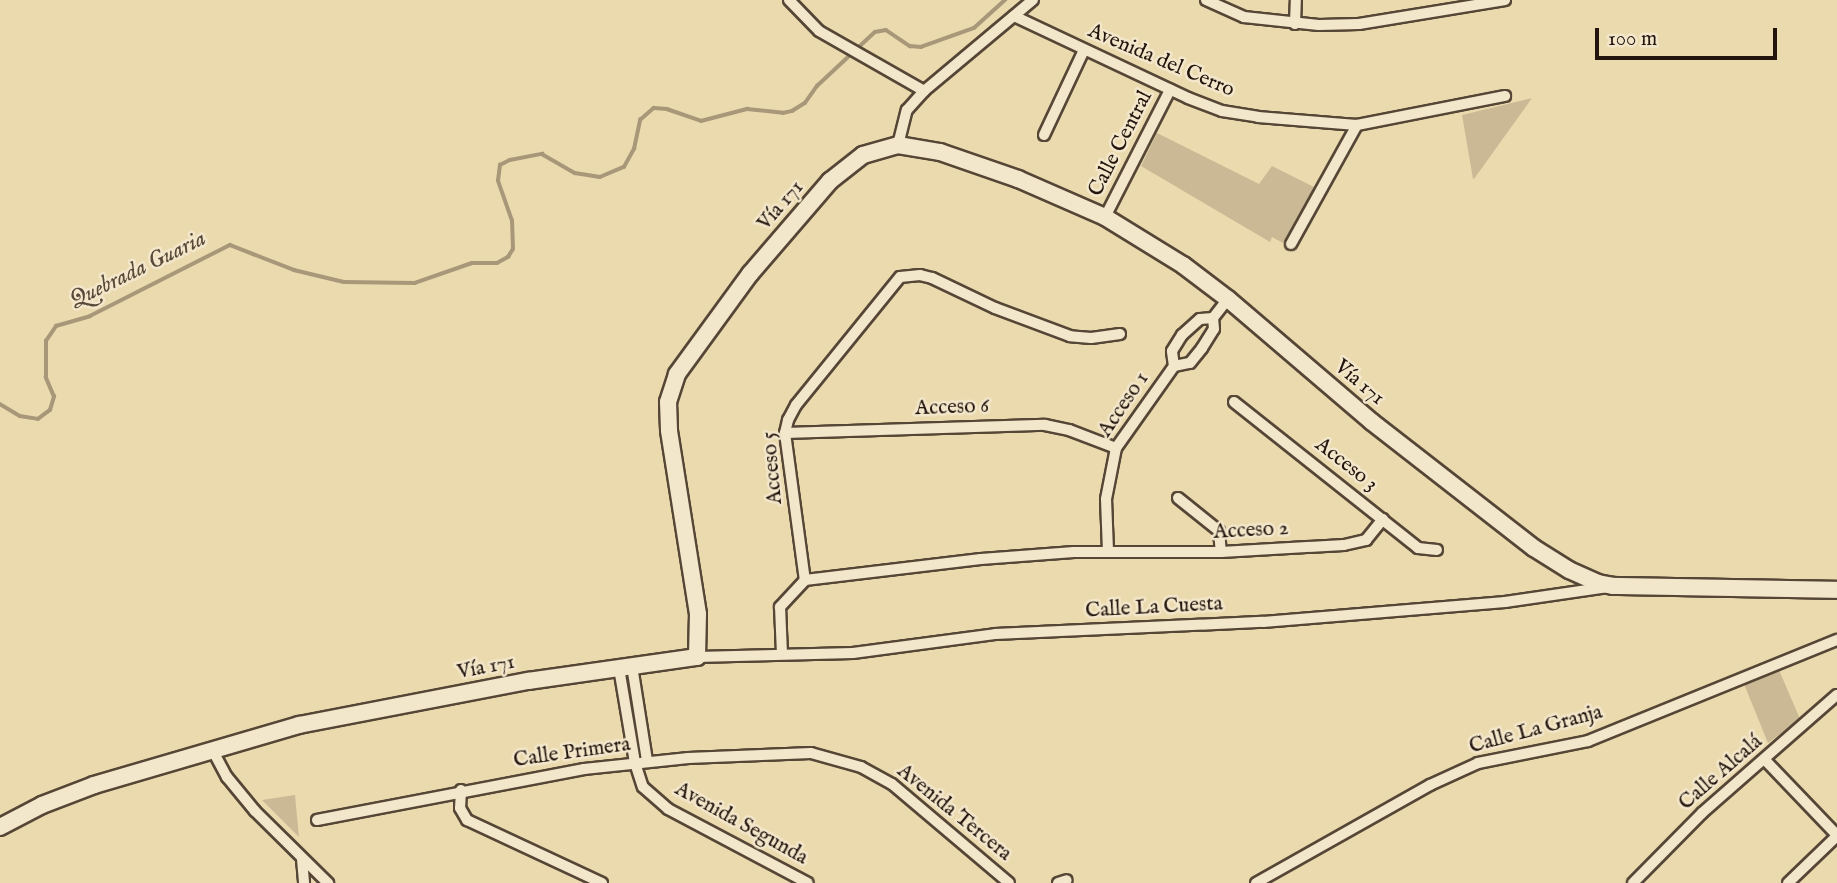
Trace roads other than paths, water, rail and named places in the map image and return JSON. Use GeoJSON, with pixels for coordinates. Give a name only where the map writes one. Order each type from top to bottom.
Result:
{"type":"FeatureCollection","features":[{"type":"Feature","properties":{"kind":"main road","name":"Vía 171"},"geometry":{"type":"LineString","coordinates":[[0,827],[42,804],[94,785],[299,725],[528,681],[697,657],[698,614],[668,430],[668,402],[677,374],[750,274],[830,181],[863,155],[898,145],[953,157],[1018,179],[1105,216],[1183,265],[1228,299],[1372,422],[1534,548],[1569,570],[1598,583],[1613,586],[1837,590]]}},
{"type":"Feature","properties":{"kind":"street"},"geometry":{"type":"LineString","coordinates":[[789,0],[819,31],[924,91]]}},
{"type":"Feature","properties":{"kind":"street"},"geometry":{"type":"LineString","coordinates":[[898,145],[906,110],[924,91],[1033,0]]}},
{"type":"Feature","properties":{"kind":"street"},"geometry":{"type":"LineString","coordinates":[[1206,0],[1244,18],[1295,24],[1359,24],[1505,0]]}},
{"type":"Feature","properties":{"kind":"street"},"geometry":{"type":"LineString","coordinates":[[1295,24],[1296,0]]}},
{"type":"Feature","properties":{"kind":"street","name":"Avenida del Cerro"},"geometry":{"type":"LineString","coordinates":[[1014,16],[1170,90],[1222,110],[1246,115],[1357,125],[1505,96]]}},
{"type":"Feature","properties":{"kind":"street"},"geometry":{"type":"LineString","coordinates":[[1044,135],[1084,50]]}},
{"type":"Feature","properties":{"kind":"street","name":"Calle Central"},"geometry":{"type":"LineString","coordinates":[[1105,216],[1170,90]]}},
{"type":"Feature","properties":{"kind":"street"},"geometry":{"type":"LineString","coordinates":[[1291,244],[1357,125]]}},
{"type":"Feature","properties":{"kind":"street","name":"Acceso 5"},"geometry":{"type":"LineString","coordinates":[[805,580],[785,433],[796,405],[900,277],[920,275],[932,278],[995,308],[1070,336],[1091,338],[1119,334]]}},
{"type":"Feature","properties":{"kind":"street","name":"Acceso 1"},"geometry":{"type":"LineString","coordinates":[[1174,366],[1190,363],[1214,329],[1213,318],[1228,299]]}},
{"type":"Feature","properties":{"kind":"street","name":"Acceso 1"},"geometry":{"type":"LineString","coordinates":[[1108,551],[1107,499],[1115,448],[1174,366],[1172,351],[1182,335],[1200,319],[1213,318]]}},
{"type":"Feature","properties":{"kind":"street","name":"Acceso 3"},"geometry":{"type":"LineString","coordinates":[[1234,402],[1418,548],[1437,550]]}},
{"type":"Feature","properties":{"kind":"street","name":"Acceso 6"},"geometry":{"type":"LineString","coordinates":[[785,433],[1045,425],[1069,430],[1115,448]]}},
{"type":"Feature","properties":{"kind":"street"},"geometry":{"type":"LineString","coordinates":[[1178,498],[1219,531],[1221,552]]}},
{"type":"Feature","properties":{"kind":"street","name":"Acceso 2"},"geometry":{"type":"LineString","coordinates":[[1108,551],[1221,552],[1354,544],[1376,532],[1383,519]]}},
{"type":"Feature","properties":{"kind":"street"},"geometry":{"type":"LineString","coordinates":[[782,654],[780,607],[805,580],[981,559],[1108,551]]}},
{"type":"Feature","properties":{"kind":"street","name":"Calle La Cuesta"},"geometry":{"type":"LineString","coordinates":[[697,657],[853,653],[995,634],[1263,622],[1505,602],[1585,593],[1613,586]]}},
{"type":"Feature","properties":{"kind":"street","name":"Calle La Granja"},"geometry":{"type":"LineString","coordinates":[[1256,883],[1430,785],[1478,763],[1588,741],[1837,639]]}},
{"type":"Feature","properties":{"kind":"street"},"geometry":{"type":"LineString","coordinates":[[626,667],[647,761]]}},
{"type":"Feature","properties":{"kind":"street","name":"Avenida Segunda"},"geometry":{"type":"LineString","coordinates":[[626,667],[635,763],[643,787],[668,809],[808,883]]}},
{"type":"Feature","properties":{"kind":"street","name":"Calle Alcalá"},"geometry":{"type":"LineString","coordinates":[[1633,883],[1664,849],[1837,695]]}},
{"type":"Feature","properties":{"kind":"street"},"geometry":{"type":"LineString","coordinates":[[213,751],[227,777],[255,811],[328,883]]}},
{"type":"Feature","properties":{"kind":"street","name":"Calle Primera"},"geometry":{"type":"LineString","coordinates":[[317,820],[461,790],[647,761],[798,753],[836,758]]}},
{"type":"Feature","properties":{"kind":"street","name":"Avenida Tercera"},"geometry":{"type":"LineString","coordinates":[[836,758],[860,767],[891,784],[1009,883]]}},
{"type":"Feature","properties":{"kind":"street"},"geometry":{"type":"LineString","coordinates":[[1765,760],[1837,836],[1788,883]]}},
{"type":"Feature","properties":{"kind":"street"},"geometry":{"type":"LineString","coordinates":[[461,790],[460,808],[467,820],[602,883]]}},
{"type":"Feature","properties":{"kind":"street"},"geometry":{"type":"LineString","coordinates":[[302,859],[304,883]]}},
{"type":"Feature","properties":{"kind":"waterway","name":"Quebrada Guaria"},"geometry":{"type":"LineString","coordinates":[[0,404],[20,416],[38,419],[50,410],[54,397],[46,378],[46,341],[56,326],[90,316],[230,245],[294,270],[344,282],[415,283],[472,263],[497,263],[508,257],[513,249],[512,221],[498,181],[500,165],[510,160],[542,154],[575,173],[600,177],[624,167],[634,149],[640,120],[654,108],[667,109],[701,121],[747,109],[783,113],[792,111],[805,103],[817,86],[875,32],[886,30],[910,46],[921,47],[974,28],[1005,0]]}}]}
